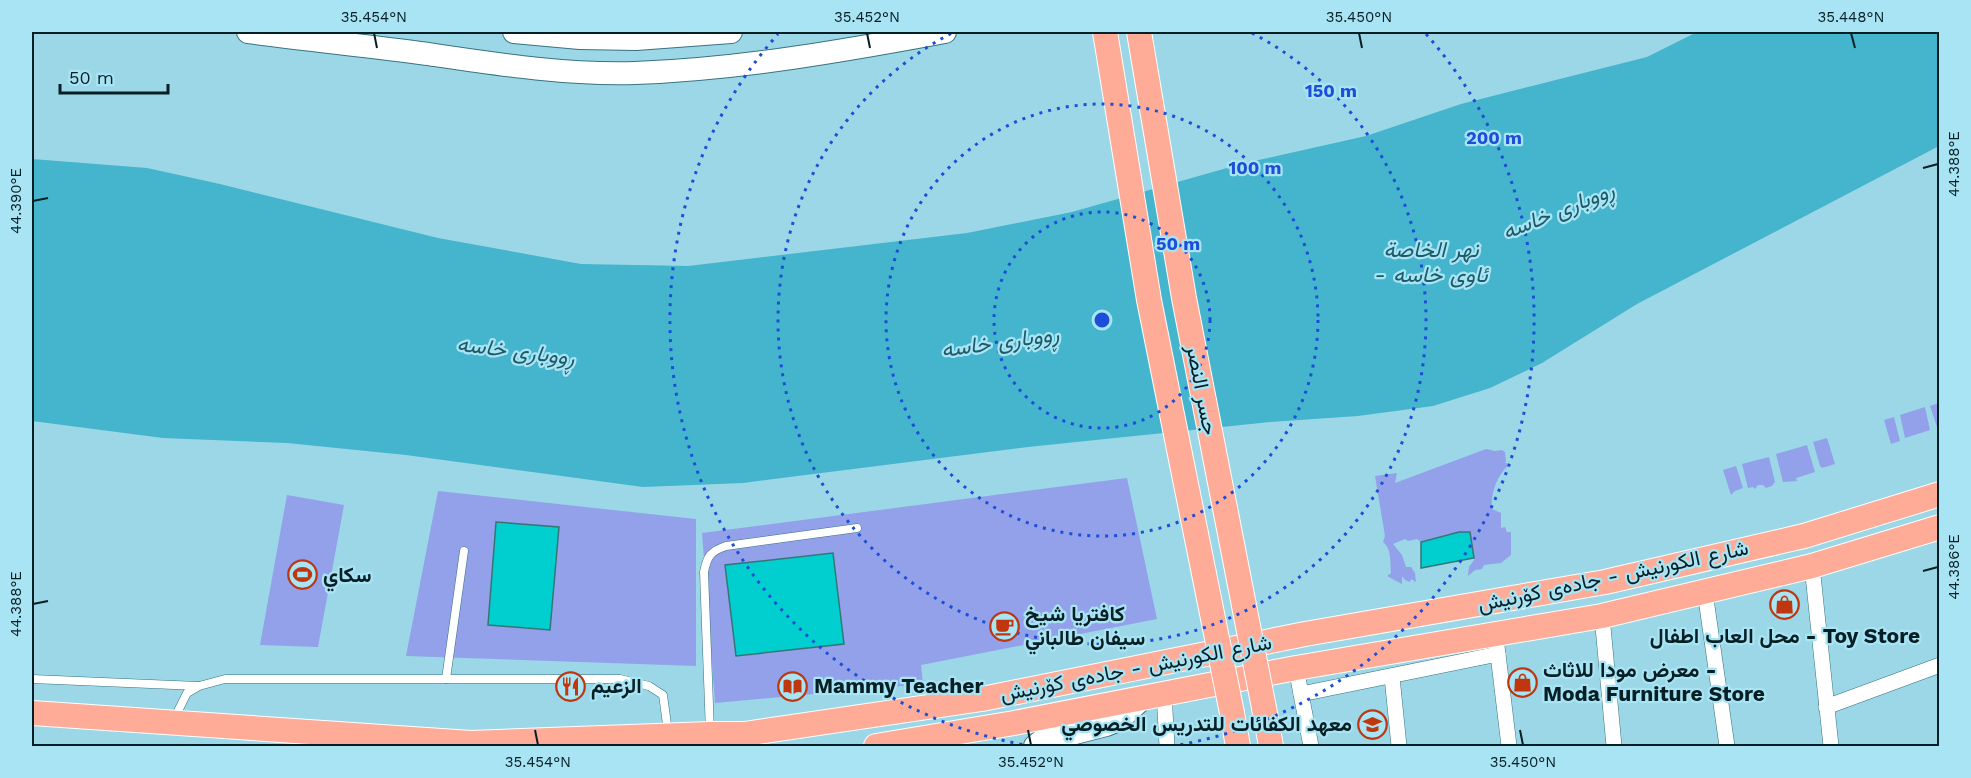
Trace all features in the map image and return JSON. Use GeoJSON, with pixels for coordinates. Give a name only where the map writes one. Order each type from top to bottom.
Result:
{"type":"FeatureCollection","features":[{"type":"Feature","properties":{"kind":"main road","name":"جسر النصر"},"geometry":{"type":"LineString","coordinates":[[1105,32],[1149,300],[1238,747]]}},
{"type":"Feature","properties":{"kind":"main road","name":"جسر النصر"},"geometry":{"type":"LineString","coordinates":[[1139,32],[1184,298],[1271,747]]}},
{"type":"Feature","properties":{"kind":"main road","name":"شارع الكورنيش - جادەی کۆرنیش"},"geometry":{"type":"LineString","coordinates":[[32,713],[471,743],[710,734],[744,735],[982,699],[1305,634],[1605,582],[1803,536],[1940,494]]}},
{"type":"Feature","properties":{"kind":"main road","name":"شارع الكورنيش - جادەی کۆرنیش"},"geometry":{"type":"LineString","coordinates":[[876,747],[1296,668],[1497,644],[1602,616],[1812,566],[1940,527]]}},
{"type":"Feature","properties":{"kind":"street"},"geometry":{"type":"LineString","coordinates":[[248,32],[479,62],[580,72],[635,73],[730,66],[840,51],[945,32]]}},
{"type":"Feature","properties":{"kind":"street"},"geometry":{"type":"LineString","coordinates":[[514,32],[580,38],[636,39],[730,32]]}},
{"type":"Feature","properties":{"kind":"street"},"geometry":{"type":"LineString","coordinates":[[580,38],[580,72]]}},
{"type":"Feature","properties":{"kind":"street"},"geometry":{"type":"LineString","coordinates":[[1812,566],[1831,747]]}},
{"type":"Feature","properties":{"kind":"street"},"geometry":{"type":"LineString","coordinates":[[1705,592],[1727,747]]}},
{"type":"Feature","properties":{"kind":"street"},"geometry":{"type":"LineString","coordinates":[[1602,616],[1614,747]]}},
{"type":"Feature","properties":{"kind":"street"},"geometry":{"type":"LineString","coordinates":[[1301,694],[1392,677],[1497,644],[1509,747]]}},
{"type":"Feature","properties":{"kind":"street"},"geometry":{"type":"LineString","coordinates":[[1826,707],[1940,665]]}},
{"type":"Feature","properties":{"kind":"street"},"geometry":{"type":"LineString","coordinates":[[1296,668],[1311,747]]}},
{"type":"Feature","properties":{"kind":"street"},"geometry":{"type":"LineString","coordinates":[[1392,677],[1399,747]]}},
{"type":"Feature","properties":{"kind":"street"},"geometry":{"type":"LineString","coordinates":[[1035,747],[1040,742],[1119,720],[1154,696],[1167,747]]}},
{"type":"Feature","properties":{"kind":"lane"},"geometry":{"type":"LineString","coordinates":[[710,734],[704,572],[708,555],[726,546],[857,528]]}},
{"type":"Feature","properties":{"kind":"lane"},"geometry":{"type":"LineString","coordinates":[[447,679],[464,551]]}},
{"type":"Feature","properties":{"kind":"lane"},"geometry":{"type":"LineString","coordinates":[[32,679],[199,686]]}},
{"type":"Feature","properties":{"kind":"lane"},"geometry":{"type":"LineString","coordinates":[[173,723],[187,693],[199,686],[225,679],[620,680],[649,686],[663,695],[669,737]]}},
{"type":"Feature","properties":{"kind":"shaded area"},"geometry":{"type":"Polygon","coordinates":[[[1939,403],[1939,426],[1937,427],[1930,406],[1939,403]]]}},
{"type":"Feature","properties":{"kind":"shaded area"},"geometry":{"type":"Polygon","coordinates":[[[1925,407],[1930,430],[1905,438],[1900,415],[1925,407]]]}},
{"type":"Feature","properties":{"kind":"shaded area"},"geometry":{"type":"Polygon","coordinates":[[[1894,417],[1900,441],[1891,444],[1884,420],[1894,417]]]}},
{"type":"Feature","properties":{"kind":"shaded area"},"geometry":{"type":"Polygon","coordinates":[[[1827,438],[1835,464],[1822,468],[1813,442],[1827,438]]]}},
{"type":"Feature","properties":{"kind":"shaded area"},"geometry":{"type":"Polygon","coordinates":[[[1807,445],[1815,472],[1796,478],[1797,481],[1783,482],[1776,454],[1807,445]]]}},
{"type":"Feature","properties":{"kind":"shaded area"},"geometry":{"type":"Polygon","coordinates":[[[1486,449],[1505,452],[1505,463],[1508,466],[1493,492],[1492,509],[1501,513],[1501,528],[1505,527],[1507,532],[1511,532],[1511,555],[1501,563],[1484,565],[1482,569],[1475,570],[1468,576],[1469,567],[1474,560],[1470,533],[1467,531],[1421,542],[1417,539],[1408,541],[1405,539],[1393,544],[1402,555],[1406,567],[1411,567],[1415,573],[1416,582],[1411,579],[1410,582],[1405,580],[1402,576],[1402,584],[1387,576],[1391,573],[1390,556],[1383,542],[1385,536],[1375,476],[1397,473],[1395,483],[1486,449]]]}},
{"type":"Feature","properties":{"kind":"shaded area"},"geometry":{"type":"Polygon","coordinates":[[[1769,457],[1775,482],[1766,488],[1758,485],[1755,489],[1748,488],[1742,464],[1769,457]]]}},
{"type":"Feature","properties":{"kind":"shaded area"},"geometry":{"type":"Polygon","coordinates":[[[1736,466],[1743,488],[1731,495],[1723,470],[1736,466]]]}},
{"type":"Feature","properties":{"kind":"shaded area"},"geometry":{"type":"Polygon","coordinates":[[[1127,478],[1157,619],[921,665],[923,684],[715,703],[702,533],[1127,478]]]}},
{"type":"Feature","properties":{"kind":"shaded area"},"geometry":{"type":"Polygon","coordinates":[[[438,491],[696,519],[696,666],[406,656],[438,491]]]}},
{"type":"Feature","properties":{"kind":"shaded area","name":"سكاي"},"geometry":{"type":"Polygon","coordinates":[[[287,495],[344,505],[318,647],[260,645],[287,495]]]}},
{"type":"Feature","properties":{"kind":"water","name":"نهر الخاصة - ئاوی خاسە"},"geometry":{"type":"Polygon","coordinates":[[[1697,32],[1939,32],[1939,146],[1637,304],[1542,363],[1490,388],[1433,406],[1358,416],[1270,422],[1028,447],[743,483],[643,487],[406,455],[287,443],[163,438],[32,421],[32,159],[147,168],[438,238],[581,264],[688,266],[967,233],[1072,212],[1241,164],[1366,136],[1461,104],[1647,57],[1697,32]]]}},
{"type":"Feature","properties":{"kind":"building"},"geometry":{"type":"Polygon","coordinates":[[[496,522],[559,527],[550,630],[488,625],[496,522]]]}},
{"type":"Feature","properties":{"kind":"building"},"geometry":{"type":"Polygon","coordinates":[[[1459,532],[1470,532],[1474,558],[1421,568],[1421,542],[1459,532]]]}},
{"type":"Feature","properties":{"kind":"building"},"geometry":{"type":"Polygon","coordinates":[[[833,553],[844,644],[736,656],[725,565],[833,553]]]}},
{"type":"Feature","properties":{"kind":"place","name":"سكاي"},"geometry":{"type":"Point","coordinates":[302,575]}},
{"type":"Feature","properties":{"kind":"place","name":"محل العاب اطفال - Toy Store"},"geometry":{"type":"Point","coordinates":[1785,605]}},
{"type":"Feature","properties":{"kind":"place","name":"كافتريا شيخ سيفان طالباني"},"geometry":{"type":"Point","coordinates":[1004,626]}},
{"type":"Feature","properties":{"kind":"place","name":"معرض مودا للاثاث - Moda Furniture Store"},"geometry":{"type":"Point","coordinates":[1522,682]}},
{"type":"Feature","properties":{"kind":"place","name":"الزعيم"},"geometry":{"type":"Point","coordinates":[570,686]}},
{"type":"Feature","properties":{"kind":"place","name":"Mammy Teacher"},"geometry":{"type":"Point","coordinates":[793,686]}},
{"type":"Feature","properties":{"kind":"place","name":"معهد الكفائات للتدريس الخصوصي"},"geometry":{"type":"Point","coordinates":[1373,724]}},
{"type":"Feature","properties":{"kind":"water label","name":"ڕووباری خاسە"},"geometry":{"type":"Point","coordinates":[1558,210]}},
{"type":"Feature","properties":{"kind":"water label","name":"ڕووباری خاسە"},"geometry":{"type":"Point","coordinates":[1000,341]}},
{"type":"Feature","properties":{"kind":"water label","name":"ڕووباری خاسە"},"geometry":{"type":"Point","coordinates":[516,350]}}]}
